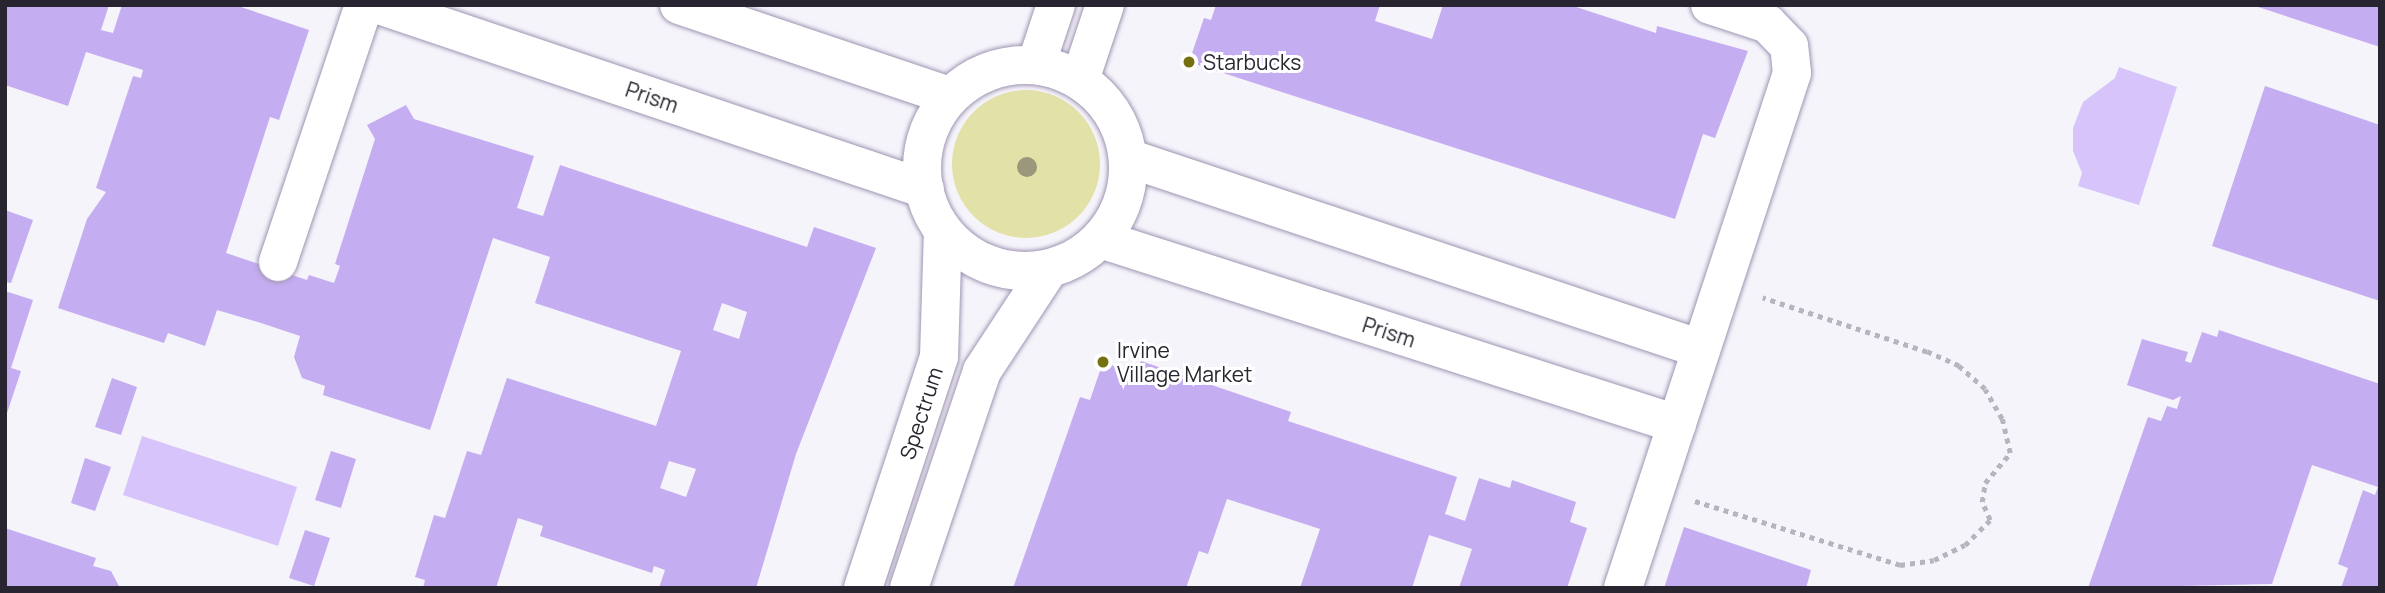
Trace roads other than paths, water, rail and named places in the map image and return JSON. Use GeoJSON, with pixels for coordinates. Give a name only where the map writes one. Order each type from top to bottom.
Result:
{"type":"FeatureCollection","features":[{"type":"Feature","properties":{"kind":"street"},"geometry":{"type":"LineString","coordinates":[[278,262],[364,5]]}},
{"type":"Feature","properties":{"kind":"street","name":"Prism"},"geometry":{"type":"LineString","coordinates":[[379,5],[925,189]]}},
{"type":"Feature","properties":{"kind":"street"},"geometry":{"type":"LineString","coordinates":[[679,5],[950,96]]}},
{"type":"Feature","properties":{"kind":"street"},"geometry":{"type":"LineString","coordinates":[[1036,65],[1056,5]]}},
{"type":"Feature","properties":{"kind":"street"},"geometry":{"type":"LineString","coordinates":[[1080,79],[1105,5]]}},
{"type":"Feature","properties":{"kind":"street"},"geometry":{"type":"LineString","coordinates":[[1623,588],[1792,73],[1789,46],[1768,24],[1710,5]]}},
{"type":"Feature","properties":{"kind":"street"},"geometry":{"type":"LineString","coordinates":[[1036,65],[1080,79],[1107,103],[1128,158],[1124,196],[1100,239],[1049,269],[991,266],[943,232],[925,189],[923,148],[950,96],[1000,67],[1036,65]]}},
{"type":"Feature","properties":{"kind":"street"},"geometry":{"type":"LineString","coordinates":[[1128,158],[1701,349]]}},
{"type":"Feature","properties":{"kind":"street","name":"Spectrum"},"geometry":{"type":"LineString","coordinates":[[863,588],[939,357],[943,232]]}},
{"type":"Feature","properties":{"kind":"street","name":"Prism"},"geometry":{"type":"LineString","coordinates":[[1100,239],[1677,424]]}},
{"type":"Feature","properties":{"kind":"street","name":"Spectrum"},"geometry":{"type":"LineString","coordinates":[[909,588],[982,371],[1049,269]]}},
{"type":"Feature","properties":{"kind":"place","name":"Starbucks"},"geometry":{"type":"Point","coordinates":[1189,62]}},
{"type":"Feature","properties":{"kind":"place","name":"Irvine Village Market"},"geometry":{"type":"Point","coordinates":[1103,362]}}]}
